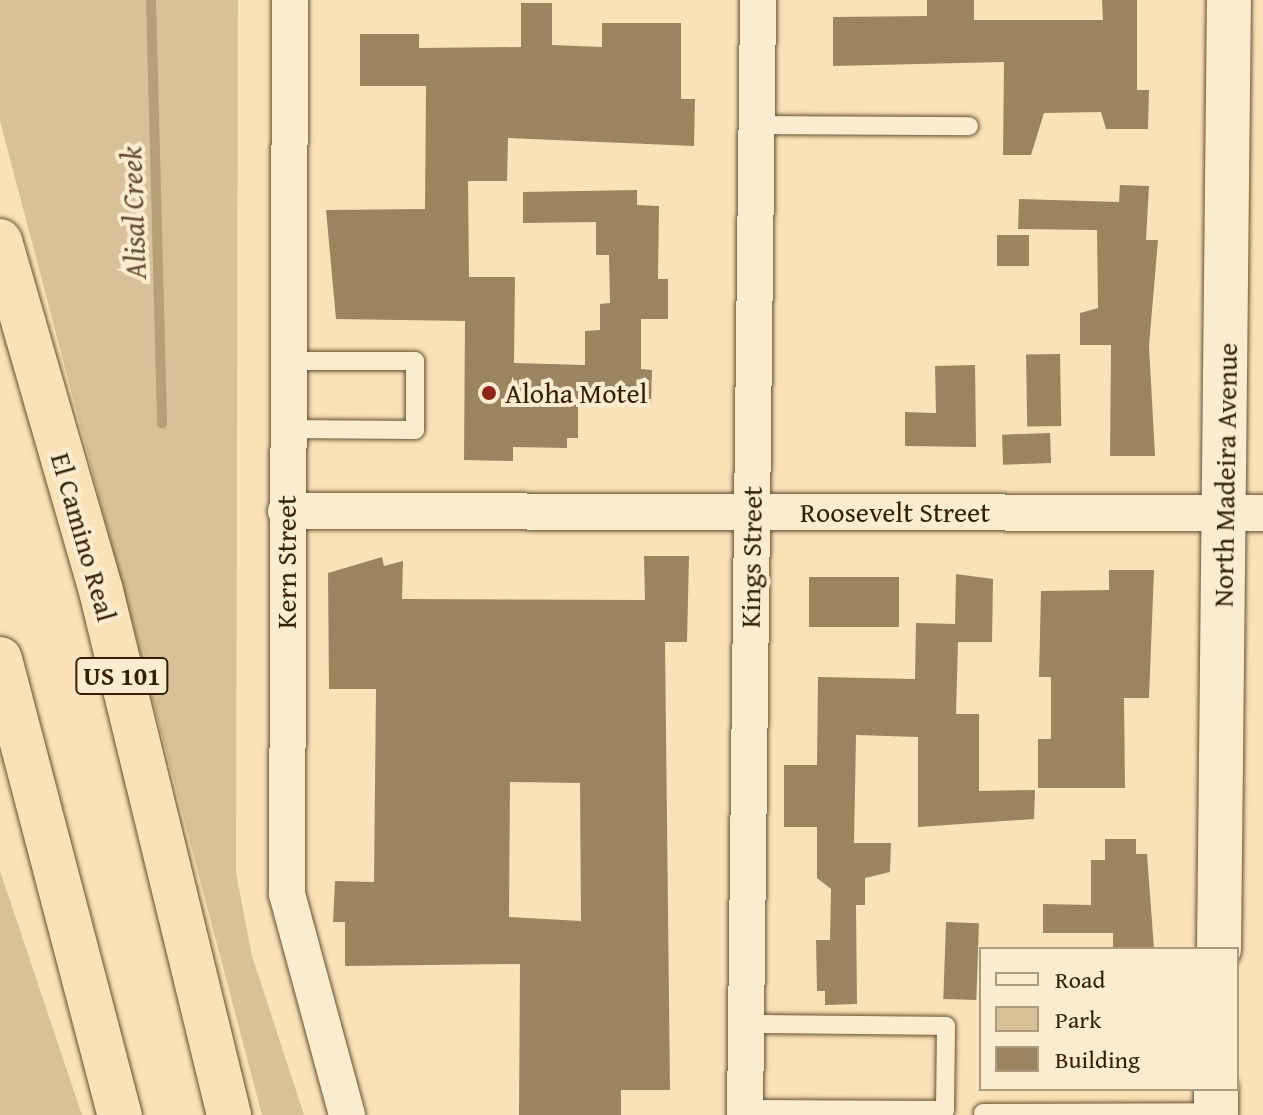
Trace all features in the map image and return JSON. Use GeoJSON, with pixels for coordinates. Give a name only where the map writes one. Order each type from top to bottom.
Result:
{"type":"FeatureCollection","features":[{"type":"Feature","properties":{"kind":"highway","name":"El Camino Real"},"geometry":{"type":"LineString","coordinates":[[0,241],[101,591],[229,1115]]}},
{"type":"Feature","properties":{"kind":"highway"},"geometry":{"type":"LineString","coordinates":[[0,659],[120,1115]]}},
{"type":"Feature","properties":{"kind":"highway"},"geometry":{"type":"LineString","coordinates":[[0,771],[55,862]]}},
{"type":"Feature","properties":{"kind":"street","name":"Kern Street"},"geometry":{"type":"LineString","coordinates":[[290,0],[287,894],[347,1115]]}},
{"type":"Feature","properties":{"kind":"street","name":"Kings Street"},"geometry":{"type":"LineString","coordinates":[[745,1112],[758,0]]}},
{"type":"Feature","properties":{"kind":"street","name":"North Madeira Avenue"},"geometry":{"type":"LineString","coordinates":[[1219,947],[1244,513],[1229,0]]}},
{"type":"Feature","properties":{"kind":"street","name":"Roosevelt Street"},"geometry":{"type":"LineString","coordinates":[[286,511],[1244,513]]}},
{"type":"Feature","properties":{"kind":"lane"},"geometry":{"type":"LineString","coordinates":[[758,125],[969,126]]}},
{"type":"Feature","properties":{"kind":"lane"},"geometry":{"type":"LineString","coordinates":[[287,429],[415,430],[415,361],[288,361]]}},
{"type":"Feature","properties":{"kind":"lane"},"geometry":{"type":"LineString","coordinates":[[745,1112],[945,1110],[946,1026],[746,1024]]}},
{"type":"Feature","properties":{"kind":"lane"},"geometry":{"type":"LineString","coordinates":[[983,1113],[1216,1105]]}},
{"type":"Feature","properties":{"kind":"green space"},"geometry":{"type":"Polygon","coordinates":[[[0,0],[238,0],[236,873],[252,956],[304,1115],[262,1115],[0,121],[0,0]]]}},
{"type":"Feature","properties":{"kind":"green space"},"geometry":{"type":"Polygon","coordinates":[[[0,871],[82,1115],[0,1115],[0,871]]]}},
{"type":"Feature","properties":{"kind":"building"},"geometry":{"type":"Polygon","coordinates":[[[927,0],[974,0],[974,20],[1103,20],[1102,0],[1137,0],[1137,90],[1149,90],[1148,129],[1106,129],[1101,112],[1044,113],[1031,155],[1003,155],[1004,62],[833,66],[833,17],[927,16],[927,0]]]}},
{"type":"Feature","properties":{"kind":"building"},"geometry":{"type":"Polygon","coordinates":[[[521,3],[552,3],[552,45],[602,47],[602,23],[681,23],[681,99],[695,99],[694,146],[508,138],[507,181],[468,181],[469,277],[515,277],[514,363],[585,365],[585,331],[600,330],[600,304],[610,303],[609,255],[596,255],[596,222],[523,223],[523,192],[637,190],[637,205],[659,206],[658,279],[668,279],[668,319],[641,319],[641,369],[652,370],[651,405],[578,402],[578,438],[567,438],[567,448],[513,447],[513,461],[464,460],[465,321],[336,319],[326,210],[425,209],[426,86],[360,86],[360,34],[419,34],[419,48],[521,47],[521,3]]]}},
{"type":"Feature","properties":{"kind":"building"},"geometry":{"type":"Polygon","coordinates":[[[1120,185],[1149,186],[1146,240],[1158,240],[1149,346],[1155,456],[1110,456],[1111,345],[1080,345],[1080,313],[1098,308],[1097,230],[1018,229],[1019,199],[1119,202],[1120,185]]]}},
{"type":"Feature","properties":{"kind":"building"},"geometry":{"type":"Polygon","coordinates":[[[997,235],[1029,235],[1029,266],[997,266],[997,235]]]}},
{"type":"Feature","properties":{"kind":"building"},"geometry":{"type":"Polygon","coordinates":[[[1060,354],[1061,426],[1027,427],[1026,355],[1060,354]]]}},
{"type":"Feature","properties":{"kind":"building"},"geometry":{"type":"Polygon","coordinates":[[[975,365],[976,447],[905,446],[905,412],[936,413],[935,366],[975,365]]]}},
{"type":"Feature","properties":{"kind":"building"},"geometry":{"type":"Polygon","coordinates":[[[1050,433],[1051,463],[1003,465],[1002,435],[1050,433]]]}},
{"type":"Feature","properties":{"kind":"building"},"geometry":{"type":"Polygon","coordinates":[[[644,556],[689,556],[687,642],[665,642],[670,1090],[621,1090],[621,1115],[519,1115],[520,964],[345,966],[345,922],[333,922],[335,881],[374,882],[376,689],[329,689],[328,573],[382,557],[384,566],[403,561],[402,599],[645,600],[644,556]],[[510,782],[509,917],[581,921],[580,783],[510,782]]]}},
{"type":"Feature","properties":{"kind":"building"},"geometry":{"type":"Polygon","coordinates":[[[1109,570],[1154,570],[1149,698],[1124,698],[1125,788],[1038,788],[1038,739],[1051,739],[1051,677],[1039,677],[1041,591],[1109,590],[1109,570]]]}},
{"type":"Feature","properties":{"kind":"building"},"geometry":{"type":"Polygon","coordinates":[[[956,574],[993,579],[992,642],[958,642],[956,714],[979,714],[979,791],[1035,790],[1034,819],[918,827],[918,737],[856,735],[854,843],[891,843],[890,872],[865,878],[865,905],[856,905],[857,1004],[825,1005],[825,991],[817,991],[816,940],[830,940],[831,889],[817,878],[817,827],[784,827],[784,765],[817,765],[818,677],[915,679],[916,623],[955,624],[956,574]]]}},
{"type":"Feature","properties":{"kind":"building"},"geometry":{"type":"Polygon","coordinates":[[[809,577],[899,577],[899,627],[809,627],[809,577]]]}},
{"type":"Feature","properties":{"kind":"building"},"geometry":{"type":"Polygon","coordinates":[[[1105,839],[1136,839],[1136,854],[1147,854],[1154,947],[1113,947],[1113,933],[1043,933],[1043,904],[1091,905],[1091,860],[1105,860],[1105,839]]]}},
{"type":"Feature","properties":{"kind":"building"},"geometry":{"type":"Polygon","coordinates":[[[946,922],[979,923],[976,1000],[943,999],[946,922]]]}},
{"type":"Feature","properties":{"kind":"waterway","name":"Alisal Creek"},"geometry":{"type":"LineString","coordinates":[[151,0],[162,424]]}},
{"type":"Feature","properties":{"kind":"place","name":"Aloha Motel"},"geometry":{"type":"Point","coordinates":[489,393]}}]}
